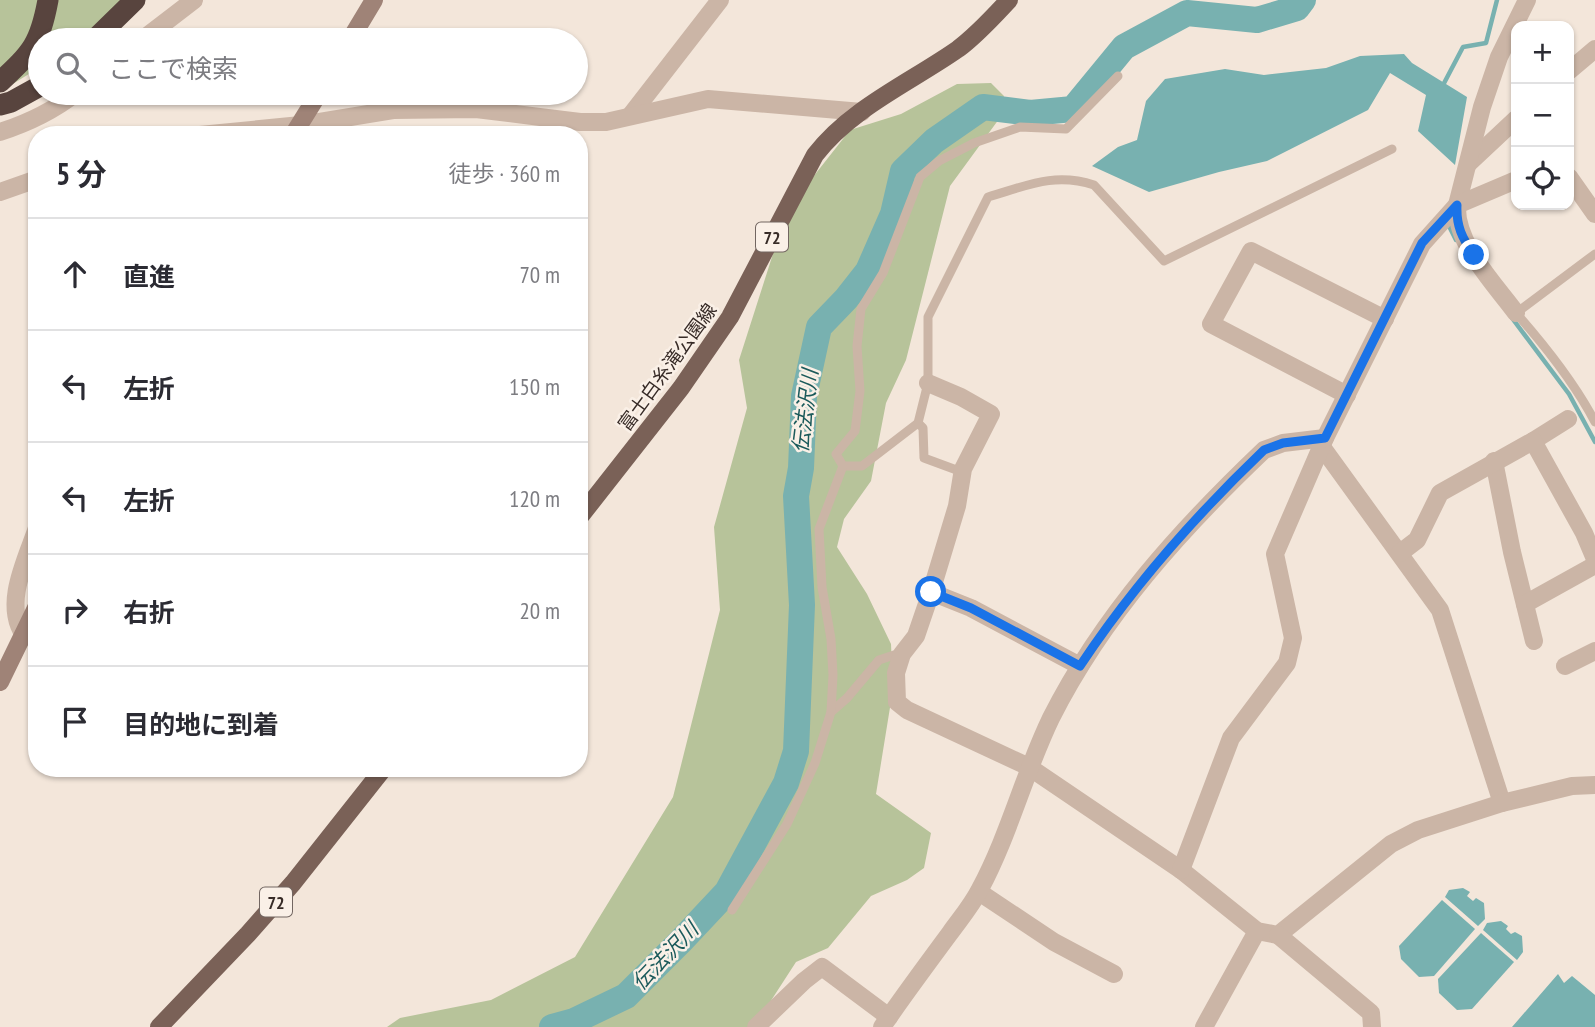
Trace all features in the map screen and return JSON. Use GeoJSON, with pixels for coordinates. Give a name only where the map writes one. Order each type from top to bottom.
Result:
{"type":"FeatureCollection","features":[{"type":"Feature","properties":{"kind":"highway"},"geometry":{"type":"LineString","coordinates":[[43,28],[48,0]]}},
{"type":"Feature","properties":{"kind":"highway"},"geometry":{"type":"LineString","coordinates":[[106,28],[135,0]]}},
{"type":"Feature","properties":{"kind":"highway"},"geometry":{"type":"LineString","coordinates":[[0,82],[28,56]]}},
{"type":"Feature","properties":{"kind":"highway"},"geometry":{"type":"LineString","coordinates":[[0,105],[28,93]]}},
{"type":"Feature","properties":{"kind":"main road","name":"富士白糸滝公園線"},"geometry":{"type":"LineString","coordinates":[[588,507],[681,388],[730,317],[815,155],[826,141],[862,112],[960,47],[1009,0]]}},
{"type":"Feature","properties":{"kind":"main road","name":"72"},"geometry":{"type":"LineString","coordinates":[[159,1027],[293,883],[377,777]]}},
{"type":"Feature","properties":{"kind":"street"},"geometry":{"type":"LineString","coordinates":[[158,28],[194,0]]}},
{"type":"Feature","properties":{"kind":"street"},"geometry":{"type":"LineString","coordinates":[[357,28],[374,0]]}},
{"type":"Feature","properties":{"kind":"street"},"geometry":{"type":"LineString","coordinates":[[630,116],[720,0]]}},
{"type":"Feature","properties":{"kind":"street"},"geometry":{"type":"LineString","coordinates":[[1516,313],[1460,235],[1456,217],[1482,107],[1499,57],[1527,0]]}},
{"type":"Feature","properties":{"kind":"street"},"geometry":{"type":"LineString","coordinates":[[1574,67],[1595,49]]}},
{"type":"Feature","properties":{"kind":"street"},"geometry":{"type":"LineString","coordinates":[[316,126],[393,110],[476,109],[580,122],[606,122],[708,99],[862,112]]}},
{"type":"Feature","properties":{"kind":"street"},"geometry":{"type":"LineString","coordinates":[[0,132],[26,124],[61,105]]}},
{"type":"Feature","properties":{"kind":"street"},"geometry":{"type":"LineString","coordinates":[[299,126],[313,105]]}},
{"type":"Feature","properties":{"kind":"street"},"geometry":{"type":"LineString","coordinates":[[1469,163],[1511,123]]}},
{"type":"Feature","properties":{"kind":"street"},"geometry":{"type":"LineString","coordinates":[[0,192],[28,182]]}},
{"type":"Feature","properties":{"kind":"street"},"geometry":{"type":"LineString","coordinates":[[1181,870],[1231,738],[1287,663],[1293,638],[1275,554],[1323,442],[1422,243],[1457,205],[1511,182]]}},
{"type":"Feature","properties":{"kind":"street"},"geometry":{"type":"LineString","coordinates":[[1574,184],[1595,214]]}},
{"type":"Feature","properties":{"kind":"street"},"geometry":{"type":"LineString","coordinates":[[1347,396],[1211,324],[1251,251],[1385,319]]}},
{"type":"Feature","properties":{"kind":"street"},"geometry":{"type":"LineString","coordinates":[[928,383],[991,414],[962,472],[957,506],[931,592],[916,636],[904,651],[896,673],[897,702],[906,710],[1029,767],[1181,870],[1257,931],[1278,935],[1371,1013],[1372,1027]]}},
{"type":"Feature","properties":{"kind":"street"},"geometry":{"type":"LineString","coordinates":[[1400,554],[1417,540],[1440,493],[1568,419]]}},
{"type":"Feature","properties":{"kind":"street"},"geometry":{"type":"LineString","coordinates":[[1533,441],[1590,530],[1595,559]]}},
{"type":"Feature","properties":{"kind":"street"},"geometry":{"type":"LineString","coordinates":[[1323,442],[1440,610],[1502,803]]}},
{"type":"Feature","properties":{"kind":"street"},"geometry":{"type":"LineString","coordinates":[[756,1027],[822,967],[885,1022],[979,892],[994,862],[1029,767],[1051,718],[1080,666],[1109,623],[1164,553],[1264,450],[1283,443],[1323,442]]}},
{"type":"Feature","properties":{"kind":"street"},"geometry":{"type":"LineString","coordinates":[[1494,461],[1512,552],[1534,641]]}},
{"type":"Feature","properties":{"kind":"street"},"geometry":{"type":"LineString","coordinates":[[24,635],[17,625],[15,600],[28,557]]}},
{"type":"Feature","properties":{"kind":"street"},"geometry":{"type":"LineString","coordinates":[[1525,604],[1595,565]]}},
{"type":"Feature","properties":{"kind":"street"},"geometry":{"type":"LineString","coordinates":[[931,592],[971,608],[1080,666]]}},
{"type":"Feature","properties":{"kind":"street"},"geometry":{"type":"LineString","coordinates":[[0,682],[28,626]]}},
{"type":"Feature","properties":{"kind":"street"},"geometry":{"type":"LineString","coordinates":[[1565,666],[1595,651]]}},
{"type":"Feature","properties":{"kind":"street"},"geometry":{"type":"LineString","coordinates":[[1278,935],[1391,844],[1418,830],[1502,803],[1572,786],[1595,785]]}},
{"type":"Feature","properties":{"kind":"street"},"geometry":{"type":"LineString","coordinates":[[979,892],[1054,942],[1114,974]]}},
{"type":"Feature","properties":{"kind":"street"},"geometry":{"type":"LineString","coordinates":[[1204,1027],[1257,931]]}},
{"type":"Feature","properties":{"kind":"lane"},"geometry":{"type":"LineString","coordinates":[[843,466],[836,454],[855,430],[860,391],[857,346],[861,309],[883,273],[920,177],[939,161],[974,143],[1020,127],[1066,129],[1118,76]]}},
{"type":"Feature","properties":{"kind":"lane"},"geometry":{"type":"LineString","coordinates":[[843,466],[862,466],[918,424],[928,383],[928,317],[988,197],[1056,178],[1094,185],[1164,261],[1392,149]]}},
{"type":"Feature","properties":{"kind":"lane"},"geometry":{"type":"LineString","coordinates":[[1595,254],[1516,313],[1549,351],[1595,422]]}},
{"type":"Feature","properties":{"kind":"lane"},"geometry":{"type":"LineString","coordinates":[[918,424],[923,428],[924,458],[962,472]]}},
{"type":"Feature","properties":{"kind":"lane"},"geometry":{"type":"LineString","coordinates":[[732,910],[787,824],[815,763],[831,712],[831,639],[822,587],[818,529],[843,466]]}},
{"type":"Feature","properties":{"kind":"lane"},"geometry":{"type":"LineString","coordinates":[[831,712],[847,698],[879,660],[904,651]]}},
{"type":"Feature","properties":{"kind":"green space"},"geometry":{"type":"Polygon","coordinates":[[[0,0],[122,0],[92,28],[28,28],[28,74],[0,92],[0,0]]]}},
{"type":"Feature","properties":{"kind":"green space"},"geometry":{"type":"Polygon","coordinates":[[[991,83],[1004,96],[999,119],[950,186],[906,360],[886,403],[871,481],[844,519],[837,547],[867,594],[891,644],[893,689],[876,794],[931,833],[924,868],[907,880],[871,896],[828,948],[796,962],[754,1027],[387,1027],[400,1018],[491,1000],[575,957],[673,797],[720,610],[714,527],[747,408],[739,360],[787,210],[850,130],[901,114],[957,84],[991,83]]]}},
{"type":"Feature","properties":{"kind":"water"},"geometry":{"type":"Polygon","coordinates":[[[1404,54],[1412,63],[1467,97],[1455,165],[1418,131],[1426,95],[1390,73],[1368,110],[1267,161],[1149,192],[1092,166],[1118,147],[1137,140],[1146,101],[1165,79],[1225,69],[1264,75],[1326,68],[1360,56],[1404,54]]]}},
{"type":"Feature","properties":{"kind":"water"},"geometry":{"type":"Polygon","coordinates":[[[1463,888],[1470,892],[1467,896],[1473,901],[1476,898],[1484,903],[1485,919],[1478,926],[1445,897],[1449,890],[1463,888]]]}},
{"type":"Feature","properties":{"kind":"water"},"geometry":{"type":"Polygon","coordinates":[[[1442,900],[1475,929],[1434,976],[1419,977],[1401,959],[1399,946],[1442,900]]]}},
{"type":"Feature","properties":{"kind":"water"},"geometry":{"type":"Polygon","coordinates":[[[1501,921],[1508,926],[1506,929],[1511,934],[1515,932],[1522,936],[1523,952],[1517,960],[1483,930],[1487,923],[1501,921]]]}},
{"type":"Feature","properties":{"kind":"water"},"geometry":{"type":"Polygon","coordinates":[[[1481,933],[1514,962],[1472,1009],[1457,1010],[1439,993],[1438,979],[1481,933]]]}},
{"type":"Feature","properties":{"kind":"water"},"geometry":{"type":"Polygon","coordinates":[[[1558,974],[1564,983],[1572,976],[1595,995],[1595,1027],[1512,1027],[1558,974]]]}},
{"type":"Feature","properties":{"kind":"waterway","name":"伝法沢川"},"geometry":{"type":"LineString","coordinates":[[552,1027],[574,1021],[626,996],[681,941],[727,892],[786,783],[796,751],[802,605],[796,496],[801,468],[804,396],[819,327],[868,271],[893,214],[903,171],[934,141],[983,107],[1030,113],[1073,109],[1124,47],[1187,13],[1257,20],[1297,8],[1303,0]]}},
{"type":"Feature","properties":{"kind":"waterway"},"geometry":{"type":"LineString","coordinates":[[1442,87],[1463,47],[1486,43],[1497,0]]}},
{"type":"Feature","properties":{"kind":"waterway"},"geometry":{"type":"LineString","coordinates":[[1449,226],[1456,240]]}},
{"type":"Feature","properties":{"kind":"waterway"},"geometry":{"type":"LineString","coordinates":[[1512,318],[1569,394],[1595,442]]}},
{"type":"Feature","properties":{"kind":"route"},"geometry":{"type":"LineString","coordinates":[[931,592],[971,608],[1080,666],[1109,623],[1164,553],[1227,485],[1264,450],[1283,443],[1325,438],[1422,243],[1457,205],[1456,217],[1460,235],[1474,255]]}}]}
